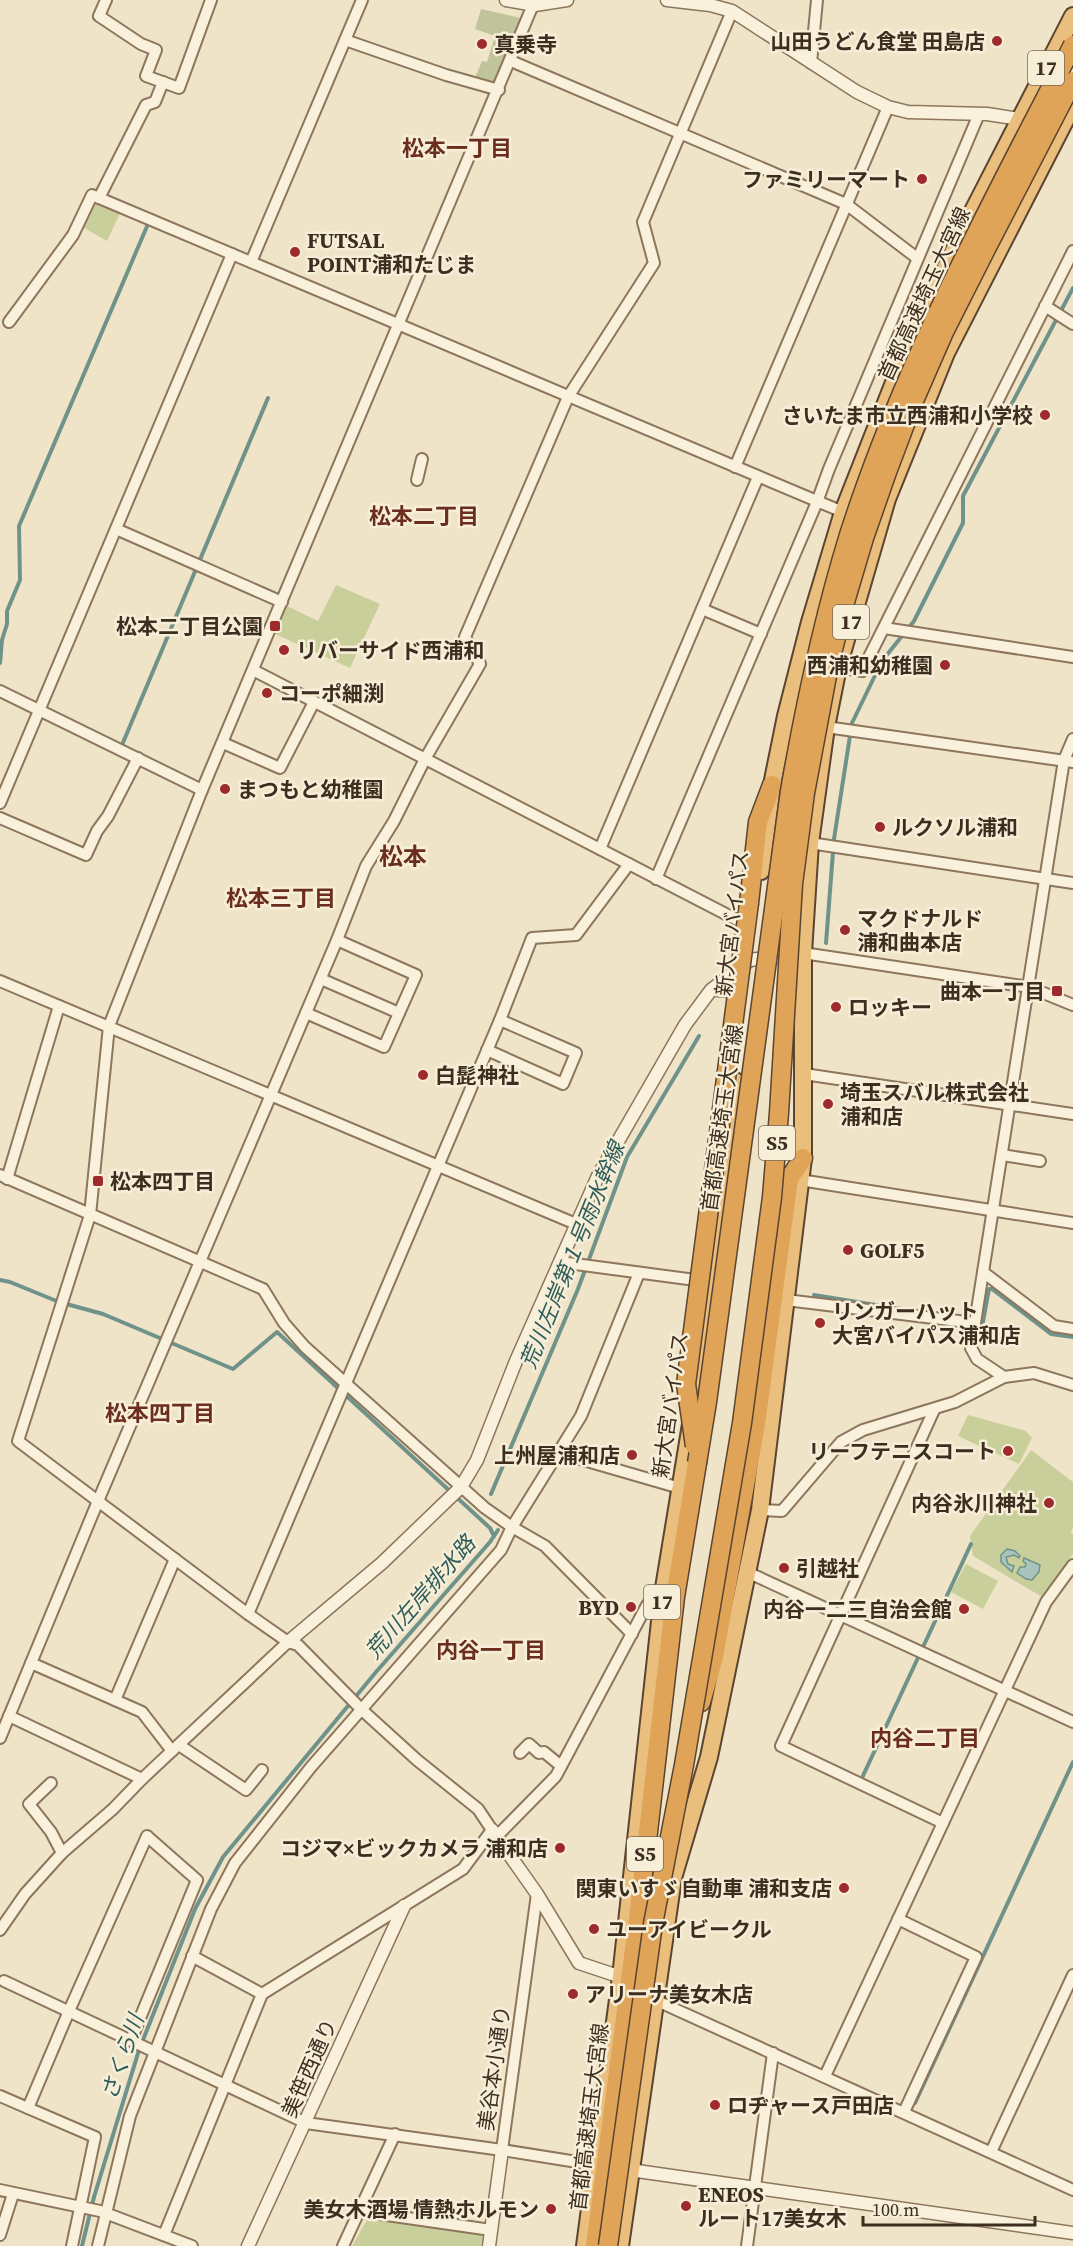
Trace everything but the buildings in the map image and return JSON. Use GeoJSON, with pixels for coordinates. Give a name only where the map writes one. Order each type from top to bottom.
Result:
{"type":"FeatureCollection","features":[{"type":"Feature","properties":{"kind":"highway","name":"新大宮バイパス"},"geometry":{"type":"LineString","coordinates":[[585,2246],[621,1977],[663,1600],[694,1400],[772,785],[786,716],[807,633],[843,512],[910,342],[1073,16]]}},
{"type":"Feature","properties":{"kind":"highway","name":"首都高速埼玉大宮線"},"geometry":{"type":"LineString","coordinates":[[595,2246],[638,1918],[675,1597],[707,1402],[790,791],[802,722],[831,597],[850,533],[900,397],[931,326],[1073,45]]}},
{"type":"Feature","properties":{"kind":"highway","name":"首都高速埼玉大宮線"},"geometry":{"type":"LineString","coordinates":[[608,2246],[653,1924],[684,1765],[742,1423],[780,1113],[793,884],[805,793],[829,665],[864,538],[886,472],[913,403],[981,257],[1073,81]]}},
{"type":"Feature","properties":{"kind":"highway","name":"17"},"geometry":{"type":"LineString","coordinates":[[621,2246],[630,2170],[674,1878],[709,1757],[760,1510],[803,1158],[803,953],[810,843],[826,727],[838,667],[887,499],[946,353],[1068,129],[1073,105]]}},
{"type":"Feature","properties":{"kind":"highway","name":"S5"},"geometry":{"type":"LineString","coordinates":[[697,1463],[686,1384],[758,822],[772,785]]}},
{"type":"Feature","properties":{"kind":"highway","name":"17"},"geometry":{"type":"LineString","coordinates":[[684,1765],[714,1657],[756,1424],[789,1179],[803,1158]]}},
{"type":"Feature","properties":{"kind":"street"},"geometry":{"type":"LineString","coordinates":[[106,0],[99,16],[141,44],[156,50],[146,76],[179,88],[211,0]]}},
{"type":"Feature","properties":{"kind":"street"},"geometry":{"type":"LineString","coordinates":[[251,262],[362,0]]}},
{"type":"Feature","properties":{"kind":"street"},"geometry":{"type":"LineString","coordinates":[[506,0],[535,2],[567,0]]}},
{"type":"Feature","properties":{"kind":"street"},"geometry":{"type":"LineString","coordinates":[[667,0],[710,5],[732,11],[857,92],[888,107],[932,114],[979,114],[1020,118],[1068,129]]}},
{"type":"Feature","properties":{"kind":"street"},"geometry":{"type":"LineString","coordinates":[[811,63],[817,0]]}},
{"type":"Feature","properties":{"kind":"street"},"geometry":{"type":"LineString","coordinates":[[535,2],[202,790],[109,1026],[90,1215],[18,1441],[248,1614],[288,1642],[298,1645],[360,1708],[417,1760],[477,1809],[537,1894],[579,1963],[621,1977]]}},
{"type":"Feature","properties":{"kind":"street"},"geometry":{"type":"LineString","coordinates":[[0,1738],[98,1501],[321,979],[366,866],[394,820],[425,759],[480,663],[465,637],[568,396],[654,262],[642,222],[732,11]]}},
{"type":"Feature","properties":{"kind":"street"},"geometry":{"type":"LineString","coordinates":[[345,40],[446,75],[499,90]]}},
{"type":"Feature","properties":{"kind":"street"},"geometry":{"type":"LineString","coordinates":[[511,60],[846,204],[917,258]]}},
{"type":"Feature","properties":{"kind":"street"},"geometry":{"type":"LineString","coordinates":[[99,198],[146,105],[155,102],[163,82]]}},
{"type":"Feature","properties":{"kind":"street"},"geometry":{"type":"LineString","coordinates":[[735,467],[888,107]]}},
{"type":"Feature","properties":{"kind":"street"},"geometry":{"type":"LineString","coordinates":[[656,879],[979,114]]}},
{"type":"Feature","properties":{"kind":"street"},"geometry":{"type":"LineString","coordinates":[[9,322],[73,235],[93,195],[843,512]]}},
{"type":"Feature","properties":{"kind":"street"},"geometry":{"type":"LineString","coordinates":[[838,667],[862,671],[1073,251]]}},
{"type":"Feature","properties":{"kind":"street"},"geometry":{"type":"LineString","coordinates":[[0,803],[232,254]]}},
{"type":"Feature","properties":{"kind":"street"},"geometry":{"type":"LineString","coordinates":[[1045,306],[1073,324]]}},
{"type":"Feature","properties":{"kind":"street"},"geometry":{"type":"LineString","coordinates":[[417,480],[422,459]]}},
{"type":"Feature","properties":{"kind":"street"},"geometry":{"type":"LineString","coordinates":[[600,849],[758,477]]}},
{"type":"Feature","properties":{"kind":"street"},"geometry":{"type":"LineString","coordinates":[[116,530],[282,602]]}},
{"type":"Feature","properties":{"kind":"street"},"geometry":{"type":"LineString","coordinates":[[702,609],[761,634]]}},
{"type":"Feature","properties":{"kind":"street"},"geometry":{"type":"LineString","coordinates":[[884,628],[1073,657]]}},
{"type":"Feature","properties":{"kind":"street"},"geometry":{"type":"LineString","coordinates":[[253,670],[754,929]]}},
{"type":"Feature","properties":{"kind":"street"},"geometry":{"type":"LineString","coordinates":[[0,692],[202,790]]}},
{"type":"Feature","properties":{"kind":"street"},"geometry":{"type":"LineString","coordinates":[[222,743],[280,768],[314,702]]}},
{"type":"Feature","properties":{"kind":"street"},"geometry":{"type":"LineString","coordinates":[[826,727],[1069,761]]}},
{"type":"Feature","properties":{"kind":"street"},"geometry":{"type":"LineString","coordinates":[[1004,1377],[977,1359],[971,1348],[1046,879],[1073,739]]}},
{"type":"Feature","properties":{"kind":"street"},"geometry":{"type":"LineString","coordinates":[[0,818],[86,855],[138,758]]}},
{"type":"Feature","properties":{"kind":"street"},"geometry":{"type":"LineString","coordinates":[[810,843],[1073,883]]}},
{"type":"Feature","properties":{"kind":"street"},"geometry":{"type":"LineString","coordinates":[[248,1614],[500,1020],[532,939],[576,935],[629,864]]}},
{"type":"Feature","properties":{"kind":"street"},"geometry":{"type":"LineString","coordinates":[[306,1013],[384,1047],[416,975],[337,940]]}},
{"type":"Feature","properties":{"kind":"street"},"geometry":{"type":"LineString","coordinates":[[0,1930],[24,1894],[62,1853],[116,1812],[142,1779],[288,1642],[382,1563],[456,1492],[477,1460],[516,1361],[598,1176],[646,1089],[685,1026],[711,990],[750,960],[803,953],[1029,987],[1073,1005]]}},
{"type":"Feature","properties":{"kind":"street"},"geometry":{"type":"LineString","coordinates":[[321,979],[399,1013]]}},
{"type":"Feature","properties":{"kind":"street"},"geometry":{"type":"LineString","coordinates":[[0,981],[576,1224]]}},
{"type":"Feature","properties":{"kind":"street"},"geometry":{"type":"LineString","coordinates":[[711,990],[726,991],[734,995],[742,1021]]}},
{"type":"Feature","properties":{"kind":"street"},"geometry":{"type":"LineString","coordinates":[[59,1005],[4,1177],[263,1289],[284,1323],[344,1390],[456,1492],[545,1546],[632,1634]]}},
{"type":"Feature","properties":{"kind":"street"},"geometry":{"type":"LineString","coordinates":[[487,1050],[562,1084],[576,1053],[500,1020]]}},
{"type":"Feature","properties":{"kind":"street"},"geometry":{"type":"LineString","coordinates":[[804,1074],[1073,1114]]}},
{"type":"Feature","properties":{"kind":"street"},"geometry":{"type":"LineString","coordinates":[[1002,1155],[1040,1161]]}},
{"type":"Feature","properties":{"kind":"street"},"geometry":{"type":"LineString","coordinates":[[800,1180],[1073,1223]]}},
{"type":"Feature","properties":{"kind":"street"},"geometry":{"type":"LineString","coordinates":[[560,1262],[709,1282]]}},
{"type":"Feature","properties":{"kind":"street"},"geometry":{"type":"LineString","coordinates":[[983,1272],[1054,1326],[1073,1329]]}},
{"type":"Feature","properties":{"kind":"street"},"geometry":{"type":"LineString","coordinates":[[98,2246],[103,2212],[151,2050],[211,1909],[235,1863],[360,1708],[501,1550],[510,1526],[581,1416],[639,1273]]}},
{"type":"Feature","properties":{"kind":"street"},"geometry":{"type":"LineString","coordinates":[[786,1300],[975,1323]]}},
{"type":"Feature","properties":{"kind":"street"},"geometry":{"type":"LineString","coordinates":[[760,1510],[782,1511],[841,1442],[863,1430],[955,1402],[1004,1377],[1034,1373],[1073,1385]]}},
{"type":"Feature","properties":{"kind":"street"},"geometry":{"type":"LineString","coordinates":[[933,1410],[781,1746],[943,1823]]}},
{"type":"Feature","properties":{"kind":"street"},"geometry":{"type":"LineString","coordinates":[[559,1453],[680,1488]]}},
{"type":"Feature","properties":{"kind":"street"},"geometry":{"type":"LineString","coordinates":[[115,1700],[175,1559]]}},
{"type":"Feature","properties":{"kind":"street"},"geometry":{"type":"LineString","coordinates":[[825,2076],[1046,1602],[1073,1565]]}},
{"type":"Feature","properties":{"kind":"street"},"geometry":{"type":"LineString","coordinates":[[747,1572],[1073,1722]]}},
{"type":"Feature","properties":{"kind":"street"},"geometry":{"type":"LineString","coordinates":[[164,2235],[262,1994],[463,1869],[495,1833],[556,1776],[647,1605],[663,1600]]}},
{"type":"Feature","properties":{"kind":"street"},"geometry":{"type":"LineString","coordinates":[[31,1663],[142,1712],[175,1748],[246,1790],[262,1770]]}},
{"type":"Feature","properties":{"kind":"street"},"geometry":{"type":"LineString","coordinates":[[9,1716],[142,1779]]}},
{"type":"Feature","properties":{"kind":"street"},"geometry":{"type":"LineString","coordinates":[[520,1753],[529,1744],[539,1753],[544,1752],[561,1766]]}},
{"type":"Feature","properties":{"kind":"street"},"geometry":{"type":"LineString","coordinates":[[51,1783],[29,1804],[51,1832],[62,1853]]}},
{"type":"Feature","properties":{"kind":"street"},"geometry":{"type":"LineString","coordinates":[[28,2108],[148,1837],[196,1881],[132,2041]]}},
{"type":"Feature","properties":{"kind":"street","name":"美谷本小通り"},"geometry":{"type":"LineString","coordinates":[[489,2246],[537,1894]]}},
{"type":"Feature","properties":{"kind":"street","name":"美笹西通り"},"geometry":{"type":"LineString","coordinates":[[248,2246],[404,1906]]}},
{"type":"Feature","properties":{"kind":"street"},"geometry":{"type":"LineString","coordinates":[[898,1919],[976,1957],[904,2112]]}},
{"type":"Feature","properties":{"kind":"street"},"geometry":{"type":"LineString","coordinates":[[192,1956],[262,1994]]}},
{"type":"Feature","properties":{"kind":"street"},"geometry":{"type":"LineString","coordinates":[[991,2152],[1073,1976]]}},
{"type":"Feature","properties":{"kind":"street"},"geometry":{"type":"LineString","coordinates":[[4,1982],[306,2123],[395,2134],[596,2165]]}},
{"type":"Feature","properties":{"kind":"street"},"geometry":{"type":"LineString","coordinates":[[655,2000],[1073,2190]]}},
{"type":"Feature","properties":{"kind":"street"},"geometry":{"type":"LineString","coordinates":[[747,2246],[773,2053]]}},
{"type":"Feature","properties":{"kind":"street"},"geometry":{"type":"LineString","coordinates":[[0,2096],[95,2137],[72,2246]]}},
{"type":"Feature","properties":{"kind":"street"},"geometry":{"type":"LineString","coordinates":[[343,2246],[395,2134]]}},
{"type":"Feature","properties":{"kind":"street"},"geometry":{"type":"LineString","coordinates":[[630,2170],[1073,2233]]}},
{"type":"Feature","properties":{"kind":"street"},"geometry":{"type":"LineString","coordinates":[[0,2190],[103,2212],[192,2246]]}},
{"type":"Feature","properties":{"kind":"street"},"geometry":{"type":"LineString","coordinates":[[0,2235],[13,2194]]}},
{"type":"Feature","properties":{"kind":"street"},"geometry":{"type":"LineString","coordinates":[[359,2211],[491,2230]]}},
{"type":"Feature","properties":{"kind":"green space"},"geometry":{"type":"Polygon","coordinates":[[[481,9],[521,18],[498,79],[494,83],[475,78],[482,61],[487,62],[495,36],[475,29],[481,9]]]}},
{"type":"Feature","properties":{"kind":"green space"},"geometry":{"type":"Polygon","coordinates":[[[94,197],[122,209],[107,241],[79,225],[94,197]]]}},
{"type":"Feature","properties":{"kind":"green space"},"geometry":{"type":"Polygon","coordinates":[[[336,585],[380,604],[350,668],[273,633],[285,605],[318,621],[336,585]]]}},
{"type":"Feature","properties":{"kind":"green space","name":"リーフテニスコート"},"geometry":{"type":"Polygon","coordinates":[[[968,1415],[1026,1431],[1032,1438],[1019,1464],[958,1436],[968,1415]]]}},
{"type":"Feature","properties":{"kind":"green space"},"geometry":{"type":"Polygon","coordinates":[[[1031,1450],[1073,1482],[1071,1532],[1073,1554],[1042,1597],[973,1556],[970,1536],[1031,1450]]]}},
{"type":"Feature","properties":{"kind":"green space"},"geometry":{"type":"Polygon","coordinates":[[[966,1564],[998,1581],[983,1609],[951,1592],[966,1564]]]}},
{"type":"Feature","properties":{"kind":"green space"},"geometry":{"type":"Polygon","coordinates":[[[368,2218],[483,2233],[481,2246],[352,2246],[368,2218]]]}},
{"type":"Feature","properties":{"kind":"water"},"geometry":{"type":"Polygon","coordinates":[[[1007,1549],[1015,1551],[1020,1556],[1019,1558],[1014,1555],[1006,1557],[1008,1564],[1014,1566],[1012,1572],[1001,1562],[1001,1555],[1007,1549]]]}},
{"type":"Feature","properties":{"kind":"water"},"geometry":{"type":"Polygon","coordinates":[[[1024,1558],[1040,1565],[1039,1572],[1032,1580],[1017,1573],[1020,1567],[1025,1567],[1024,1558]]]}},
{"type":"Feature","properties":{"kind":"waterway"},"geometry":{"type":"LineString","coordinates":[[0,663],[7,611],[20,580],[19,526],[148,224]]}},
{"type":"Feature","properties":{"kind":"waterway"},"geometry":{"type":"LineString","coordinates":[[826,943],[834,839],[852,723],[882,661],[914,621],[963,523],[963,496],[1073,288]]}},
{"type":"Feature","properties":{"kind":"waterway"},"geometry":{"type":"LineString","coordinates":[[122,745],[268,398]]}},
{"type":"Feature","properties":{"kind":"waterway","name":"荒川左岸第１号雨水幹線"},"geometry":{"type":"LineString","coordinates":[[491,1494],[578,1289],[627,1157],[699,1036]]}},
{"type":"Feature","properties":{"kind":"waterway"},"geometry":{"type":"LineString","coordinates":[[0,1280],[59,1302],[103,1314],[233,1369],[277,1332],[490,1528],[494,1536]]}},
{"type":"Feature","properties":{"kind":"waterway"},"geometry":{"type":"LineString","coordinates":[[976,1321],[983,1322],[989,1289],[992,1289],[1051,1334],[1073,1337]]}},
{"type":"Feature","properties":{"kind":"waterway"},"geometry":{"type":"LineString","coordinates":[[814,1295],[907,1310]]}},
{"type":"Feature","properties":{"kind":"waterway","name":"荒川左岸排水路"},"geometry":{"type":"LineString","coordinates":[[82,2246],[94,2197],[139,2050],[195,1909],[223,1857],[376,1672],[498,1530]]}},
{"type":"Feature","properties":{"kind":"waterway"},"geometry":{"type":"LineString","coordinates":[[861,1780],[971,1544]]}},
{"type":"Feature","properties":{"kind":"waterway"},"geometry":{"type":"LineString","coordinates":[[915,2103],[1073,1762]]}},
{"type":"Feature","properties":{"kind":"place","name":"山田うどん食堂 田島店"},"geometry":{"type":"Point","coordinates":[997,41]}},
{"type":"Feature","properties":{"kind":"place","name":"真乗寺"},"geometry":{"type":"Point","coordinates":[482,44]}},
{"type":"Feature","properties":{"kind":"place","name":"ファミリーマート"},"geometry":{"type":"Point","coordinates":[922,179]}},
{"type":"Feature","properties":{"kind":"place","name":"FUTSAL POINT浦和たじま"},"geometry":{"type":"Point","coordinates":[295,252]}},
{"type":"Feature","properties":{"kind":"place","name":"さいたま市立西浦和小学校"},"geometry":{"type":"Point","coordinates":[1045,415]}},
{"type":"Feature","properties":{"kind":"place","name":"松本二丁目公園"},"geometry":{"type":"Point","coordinates":[275,626]}},
{"type":"Feature","properties":{"kind":"place","name":"リバーサイド西浦和"},"geometry":{"type":"Point","coordinates":[284,650]}},
{"type":"Feature","properties":{"kind":"place","name":"西浦和幼稚園"},"geometry":{"type":"Point","coordinates":[945,665]}},
{"type":"Feature","properties":{"kind":"place","name":"コーポ細渕"},"geometry":{"type":"Point","coordinates":[267,693]}},
{"type":"Feature","properties":{"kind":"place","name":"まつもと幼稚園"},"geometry":{"type":"Point","coordinates":[225,789]}},
{"type":"Feature","properties":{"kind":"place","name":"ルクソル浦和"},"geometry":{"type":"Point","coordinates":[880,827]}},
{"type":"Feature","properties":{"kind":"place","name":"マクドナルド 浦和曲本店"},"geometry":{"type":"Point","coordinates":[845,930]}},
{"type":"Feature","properties":{"kind":"place","name":"曲本一丁目"},"geometry":{"type":"Point","coordinates":[1057,991]}},
{"type":"Feature","properties":{"kind":"place","name":"ロッキー"},"geometry":{"type":"Point","coordinates":[836,1007]}},
{"type":"Feature","properties":{"kind":"place","name":"白髭神社"},"geometry":{"type":"Point","coordinates":[423,1075]}},
{"type":"Feature","properties":{"kind":"place","name":"埼玉スバル株式会社 浦和店"},"geometry":{"type":"Point","coordinates":[828,1104]}},
{"type":"Feature","properties":{"kind":"place","name":"松本四丁目"},"geometry":{"type":"Point","coordinates":[98,1181]}},
{"type":"Feature","properties":{"kind":"place","name":"GOLF5"},"geometry":{"type":"Point","coordinates":[848,1250]}},
{"type":"Feature","properties":{"kind":"place","name":"リンガーハット 大宮バイパス浦和店"},"geometry":{"type":"Point","coordinates":[820,1323]}},
{"type":"Feature","properties":{"kind":"place","name":"リーフテニスコート"},"geometry":{"type":"Point","coordinates":[1008,1451]}},
{"type":"Feature","properties":{"kind":"place","name":"上州屋浦和店"},"geometry":{"type":"Point","coordinates":[632,1455]}},
{"type":"Feature","properties":{"kind":"place","name":"内谷氷川神社"},"geometry":{"type":"Point","coordinates":[1049,1503]}},
{"type":"Feature","properties":{"kind":"place","name":"引越社"},"geometry":{"type":"Point","coordinates":[784,1568]}},
{"type":"Feature","properties":{"kind":"place","name":"BYD"},"geometry":{"type":"Point","coordinates":[631,1607]}},
{"type":"Feature","properties":{"kind":"place","name":"内谷一二三自治会館"},"geometry":{"type":"Point","coordinates":[964,1609]}},
{"type":"Feature","properties":{"kind":"place","name":"コジマ×ビックカメラ 浦和店"},"geometry":{"type":"Point","coordinates":[560,1848]}},
{"type":"Feature","properties":{"kind":"place","name":"関東いすゞ自動車 浦和支店"},"geometry":{"type":"Point","coordinates":[844,1888]}},
{"type":"Feature","properties":{"kind":"place","name":"ユーアイビークル"},"geometry":{"type":"Point","coordinates":[594,1929]}},
{"type":"Feature","properties":{"kind":"place","name":"アリーナ美女木店"},"geometry":{"type":"Point","coordinates":[573,1994]}},
{"type":"Feature","properties":{"kind":"place","name":"ロヂャース戸田店"},"geometry":{"type":"Point","coordinates":[715,2105]}},
{"type":"Feature","properties":{"kind":"place","name":"ENEOS ルート17美女木"},"geometry":{"type":"Point","coordinates":[686,2206]}},
{"type":"Feature","properties":{"kind":"place","name":"美女木酒場 情熱ホルモン"},"geometry":{"type":"Point","coordinates":[551,2209]}},
{"type":"Feature","properties":{"kind":"district","name":"松本一丁目"},"geometry":{"type":"Point","coordinates":[457,148]}},
{"type":"Feature","properties":{"kind":"district","name":"松本二丁目"},"geometry":{"type":"Point","coordinates":[424,516]}},
{"type":"Feature","properties":{"kind":"district","name":"松本"},"geometry":{"type":"Point","coordinates":[403,856]}},
{"type":"Feature","properties":{"kind":"district","name":"松本三丁目"},"geometry":{"type":"Point","coordinates":[281,898]}},
{"type":"Feature","properties":{"kind":"district","name":"松本四丁目"},"geometry":{"type":"Point","coordinates":[160,1413]}},
{"type":"Feature","properties":{"kind":"district","name":"内谷一丁目"},"geometry":{"type":"Point","coordinates":[491,1650]}},
{"type":"Feature","properties":{"kind":"district","name":"内谷二丁目"},"geometry":{"type":"Point","coordinates":[925,1738]}},
{"type":"Feature","properties":{"kind":"water label","name":"さくら川"},"geometry":{"type":"Point","coordinates":[122,2057]}}]}
